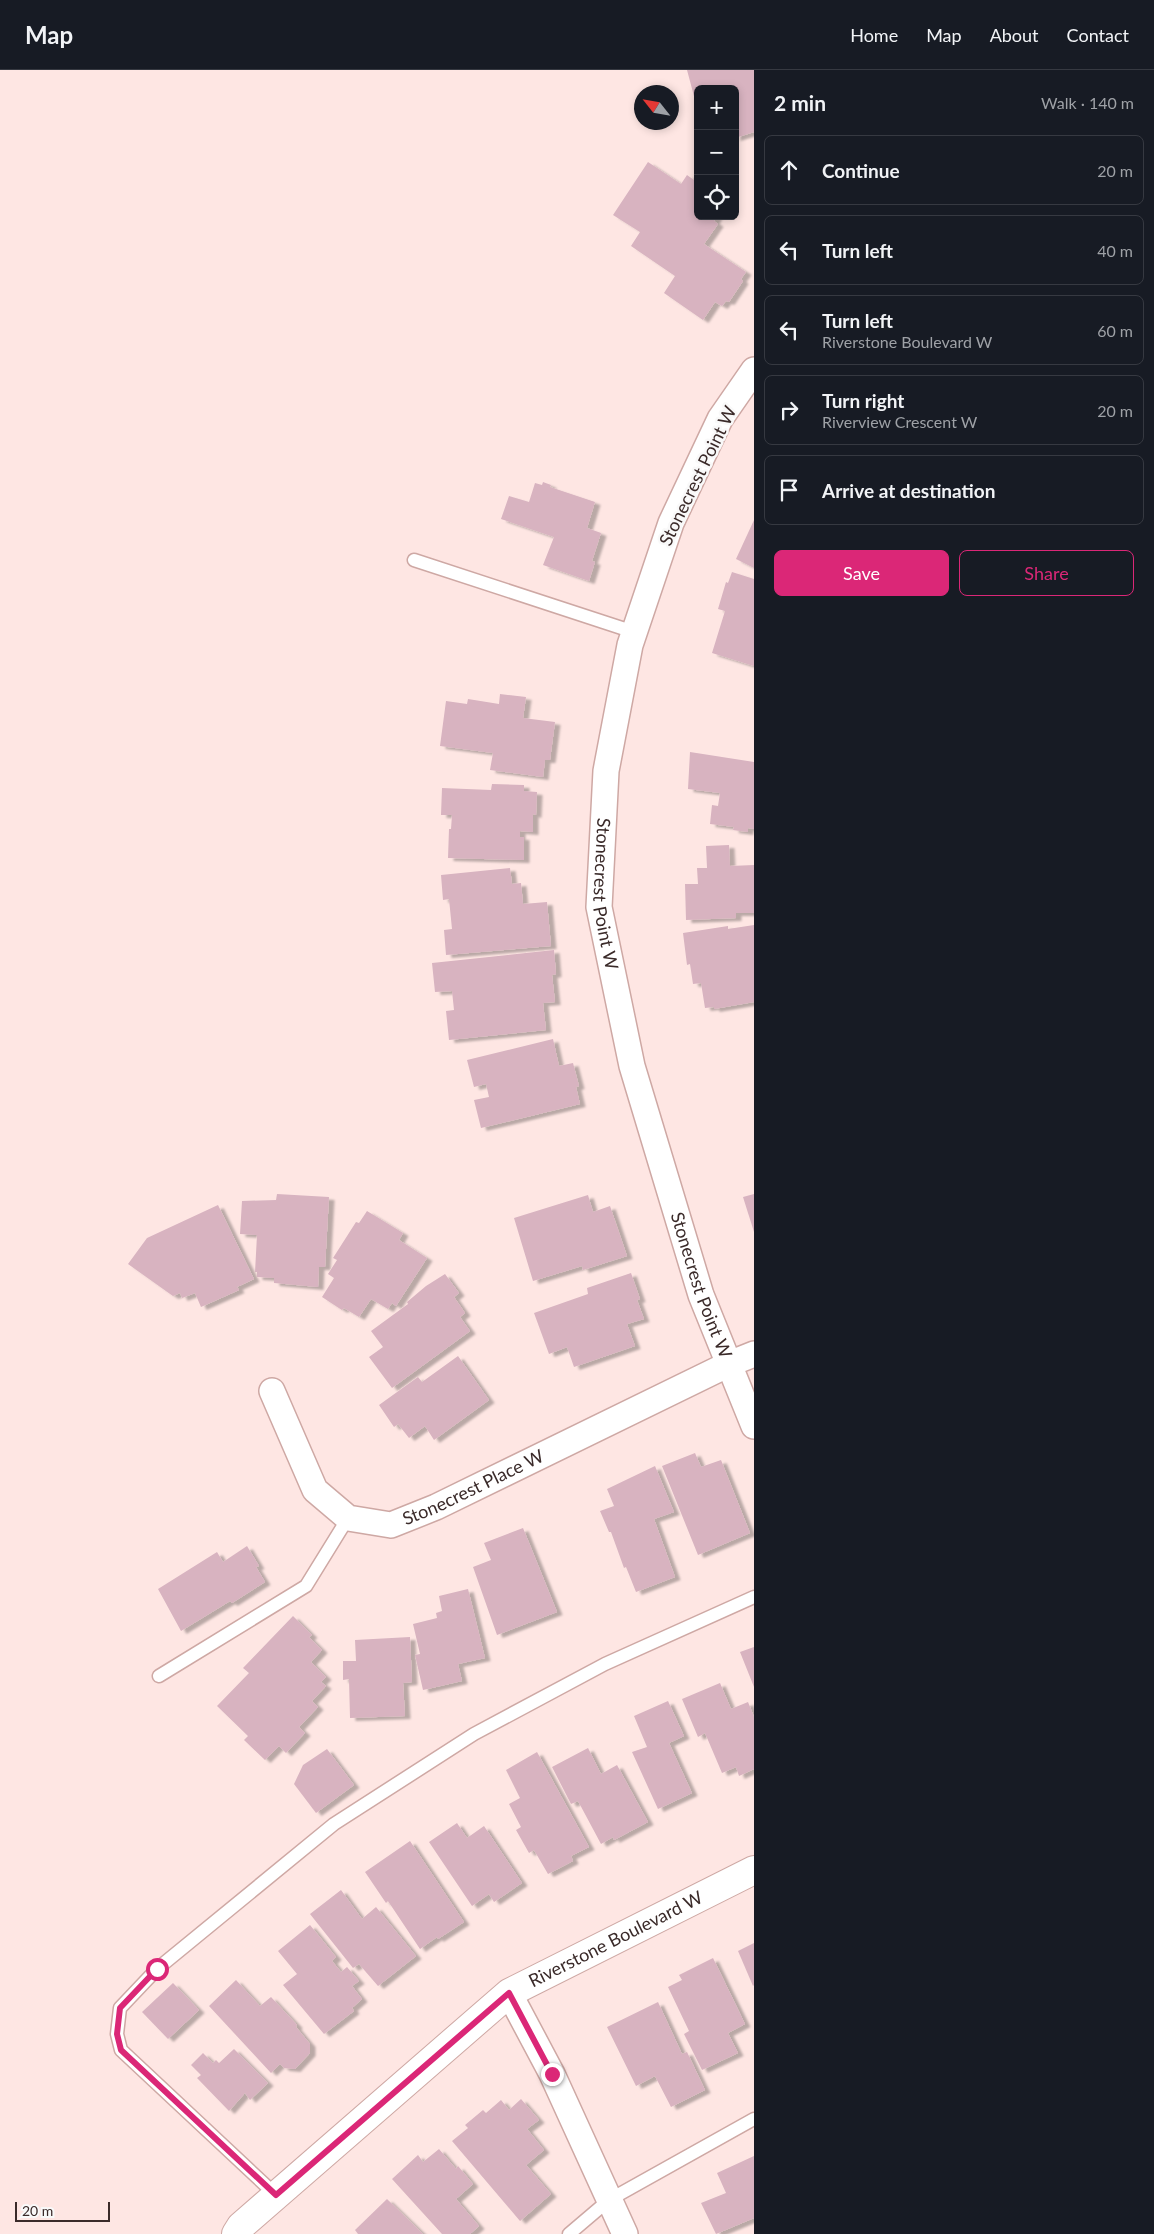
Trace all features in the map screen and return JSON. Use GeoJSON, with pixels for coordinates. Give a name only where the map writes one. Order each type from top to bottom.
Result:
{"type":"FeatureCollection","features":[{"type":"Feature","properties":{"kind":"street","name":"Stonecrest Point W"},"geometry":{"type":"LineString","coordinates":[[754,370],[720,420],[671,523],[634,632],[606,771],[599,907],[632,1066],[701,1295],[754,1426]]}},
{"type":"Feature","properties":{"kind":"street","name":"Stonecrest Place W"},"geometry":{"type":"LineString","coordinates":[[348,1518],[391,1525],[445,1502],[729,1364],[754,1354]]}},
{"type":"Feature","properties":{"kind":"street"},"geometry":{"type":"LineString","coordinates":[[272,1391],[315,1490],[348,1518]]}},
{"type":"Feature","properties":{"kind":"street","name":"Riverstone Boulevard W"},"geometry":{"type":"LineString","coordinates":[[236,2234],[241,2226],[276,2195],[509,1993],[754,1870]]}},
{"type":"Feature","properties":{"kind":"street"},"geometry":{"type":"LineString","coordinates":[[509,1993],[552,2074],[625,2234]]}},
{"type":"Feature","properties":{"kind":"lane"},"geometry":{"type":"LineString","coordinates":[[414,560],[634,632]]}},
{"type":"Feature","properties":{"kind":"lane"},"geometry":{"type":"LineString","coordinates":[[159,1676],[306,1586],[348,1518]]}},
{"type":"Feature","properties":{"kind":"lane"},"geometry":{"type":"LineString","coordinates":[[276,2195],[121,2050],[117,2034],[120,2008],[157,1969],[334,1824],[474,1734],[605,1664],[754,1597]]}},
{"type":"Feature","properties":{"kind":"lane"},"geometry":{"type":"LineString","coordinates":[[569,2234],[610,2200],[754,2119]]}},
{"type":"Feature","properties":{"kind":"building"},"geometry":{"type":"Polygon","coordinates":[[[687,70],[754,70],[754,132],[739,137],[739,85],[694,85],[694,96],[687,70]]]}},
{"type":"Feature","properties":{"kind":"building"},"geometry":{"type":"Polygon","coordinates":[[[648,162],[681,184],[687,175],[694,180],[694,220],[715,220],[718,224],[704,244],[746,272],[741,279],[743,281],[729,302],[726,301],[722,306],[715,302],[703,320],[664,293],[675,276],[631,246],[640,232],[613,215],[648,162]]]}},
{"type":"Feature","properties":{"kind":"building"},"geometry":{"type":"Polygon","coordinates":[[[543,482],[551,485],[550,487],[595,502],[587,528],[601,533],[592,561],[595,562],[589,581],[543,565],[554,537],[501,519],[509,496],[529,502],[535,483],[542,485],[543,482]]]}},
{"type":"Feature","properties":{"kind":"building"},"geometry":{"type":"Polygon","coordinates":[[[754,520],[754,568],[736,559],[754,520]]]}},
{"type":"Feature","properties":{"kind":"building"},"geometry":{"type":"Polygon","coordinates":[[[732,572],[754,579],[754,666],[712,653],[725,611],[718,609],[726,582],[728,583],[732,572]]]}},
{"type":"Feature","properties":{"kind":"building"},"geometry":{"type":"Polygon","coordinates":[[[500,694],[526,697],[523,718],[555,722],[550,760],[545,760],[543,777],[490,770],[493,753],[440,746],[446,701],[467,704],[468,699],[499,704],[500,694]]]}},
{"type":"Feature","properties":{"kind":"building"},"geometry":{"type":"Polygon","coordinates":[[[690,752],[754,762],[754,829],[748,828],[748,832],[733,830],[734,827],[710,824],[712,805],[718,806],[720,793],[688,789],[690,752]]]}},
{"type":"Feature","properties":{"kind":"building"},"geometry":{"type":"Polygon","coordinates":[[[492,784],[524,785],[524,791],[537,792],[536,815],[533,814],[533,832],[520,831],[520,837],[524,837],[524,860],[448,858],[449,829],[451,829],[452,815],[441,815],[442,788],[491,790],[492,784]]]}},
{"type":"Feature","properties":{"kind":"building"},"geometry":{"type":"Polygon","coordinates":[[[729,845],[730,866],[754,865],[754,913],[736,913],[736,918],[686,920],[685,884],[698,884],[697,868],[707,868],[706,846],[729,845]]]}},
{"type":"Feature","properties":{"kind":"building"},"geometry":{"type":"Polygon","coordinates":[[[510,868],[512,884],[521,883],[523,904],[547,902],[551,946],[446,955],[444,930],[452,929],[449,899],[443,900],[441,875],[510,868]]]}},
{"type":"Feature","properties":{"kind":"building"},"geometry":{"type":"Polygon","coordinates":[[[754,925],[754,1002],[714,1009],[714,1007],[705,1008],[701,983],[693,984],[690,964],[687,965],[683,933],[728,926],[728,929],[754,925]]]}},
{"type":"Feature","properties":{"kind":"building"},"geometry":{"type":"Polygon","coordinates":[[[554,950],[556,974],[552,975],[555,1002],[543,1003],[546,1030],[449,1040],[446,1011],[454,1010],[452,991],[435,992],[432,963],[554,950]]]}},
{"type":"Feature","properties":{"kind":"building"},"geometry":{"type":"Polygon","coordinates":[[[553,1039],[559,1066],[573,1063],[579,1086],[576,1087],[580,1104],[481,1128],[474,1100],[489,1097],[486,1084],[474,1087],[467,1060],[553,1039]]]}},
{"type":"Feature","properties":{"kind":"building"},"geometry":{"type":"Polygon","coordinates":[[[277,1194],[329,1197],[325,1267],[319,1267],[318,1287],[274,1283],[274,1278],[257,1277],[257,1272],[255,1272],[257,1235],[240,1234],[242,1201],[276,1200],[277,1194]]]}},
{"type":"Feature","properties":{"kind":"building"},"geometry":{"type":"Polygon","coordinates":[[[754,1194],[754,1232],[743,1197],[754,1194]]]}},
{"type":"Feature","properties":{"kind":"building"},"geometry":{"type":"Polygon","coordinates":[[[588,1195],[593,1212],[610,1206],[627,1256],[583,1270],[582,1266],[533,1281],[514,1218],[588,1195]]]}},
{"type":"Feature","properties":{"kind":"building"},"geometry":{"type":"Polygon","coordinates":[[[218,1205],[254,1279],[237,1287],[239,1290],[201,1307],[195,1293],[182,1298],[180,1293],[173,1296],[128,1264],[147,1238],[218,1205]]]}},
{"type":"Feature","properties":{"kind":"building"},"geometry":{"type":"Polygon","coordinates":[[[367,1211],[403,1233],[399,1240],[427,1258],[396,1306],[392,1303],[388,1309],[371,1299],[359,1317],[344,1308],[342,1310],[322,1297],[334,1278],[328,1274],[337,1260],[333,1258],[356,1222],[359,1223],[367,1211]]]}},
{"type":"Feature","properties":{"kind":"building"},"geometry":{"type":"Polygon","coordinates":[[[631,1273],[640,1299],[637,1300],[644,1319],[627,1324],[635,1346],[574,1367],[567,1347],[549,1354],[534,1313],[588,1294],[587,1288],[631,1273]]]}},
{"type":"Feature","properties":{"kind":"building"},"geometry":{"type":"Polygon","coordinates":[[[445,1274],[459,1293],[454,1297],[465,1313],[460,1317],[470,1331],[392,1388],[369,1357],[383,1347],[371,1331],[408,1304],[407,1302],[426,1286],[445,1274]]]}},
{"type":"Feature","properties":{"kind":"building"},"geometry":{"type":"Polygon","coordinates":[[[458,1356],[489,1400],[434,1440],[425,1426],[409,1438],[398,1424],[394,1427],[379,1405],[418,1377],[422,1382],[458,1356]]]}},
{"type":"Feature","properties":{"kind":"building"},"geometry":{"type":"Polygon","coordinates":[[[695,1453],[701,1467],[721,1460],[750,1533],[698,1555],[662,1466],[695,1453]]]}},
{"type":"Feature","properties":{"kind":"building"},"geometry":{"type":"Polygon","coordinates":[[[655,1466],[674,1512],[654,1519],[675,1577],[636,1592],[626,1567],[624,1568],[611,1532],[609,1532],[600,1511],[614,1506],[607,1489],[655,1466]]]}},
{"type":"Feature","properties":{"kind":"building"},"geometry":{"type":"Polygon","coordinates":[[[523,1528],[557,1612],[497,1635],[473,1567],[491,1560],[484,1543],[523,1528]]]}},
{"type":"Feature","properties":{"kind":"building"},"geometry":{"type":"Polygon","coordinates":[[[247,1546],[259,1566],[256,1567],[265,1582],[232,1603],[230,1601],[181,1631],[158,1589],[217,1552],[223,1562],[247,1546]]]}},
{"type":"Feature","properties":{"kind":"building"},"geometry":{"type":"Polygon","coordinates":[[[468,1589],[485,1658],[458,1664],[462,1681],[423,1690],[415,1655],[420,1654],[413,1624],[437,1618],[436,1613],[442,1611],[439,1596],[468,1589]]]}},
{"type":"Feature","properties":{"kind":"building"},"geometry":{"type":"Polygon","coordinates":[[[293,1616],[312,1635],[309,1637],[322,1650],[311,1662],[326,1677],[321,1682],[326,1686],[312,1701],[318,1707],[299,1727],[305,1733],[286,1753],[279,1746],[265,1760],[244,1740],[248,1736],[217,1706],[249,1673],[243,1668],[293,1616]]]}},
{"type":"Feature","properties":{"kind":"building"},"geometry":{"type":"Polygon","coordinates":[[[410,1637],[412,1682],[403,1683],[405,1716],[350,1718],[349,1679],[343,1680],[343,1661],[356,1661],[355,1640],[410,1637]]]}},
{"type":"Feature","properties":{"kind":"building"},"geometry":{"type":"Polygon","coordinates":[[[754,1647],[754,1687],[740,1652],[754,1647]]]}},
{"type":"Feature","properties":{"kind":"building"},"geometry":{"type":"Polygon","coordinates":[[[720,1683],[731,1709],[748,1702],[754,1717],[754,1769],[739,1776],[736,1767],[722,1773],[705,1733],[698,1737],[682,1699],[720,1683]]]}},
{"type":"Feature","properties":{"kind":"building"},"geometry":{"type":"Polygon","coordinates":[[[668,1701],[684,1736],[669,1743],[692,1793],[658,1809],[632,1752],[647,1747],[634,1716],[668,1701]]]}},
{"type":"Feature","properties":{"kind":"building"},"geometry":{"type":"Polygon","coordinates":[[[588,1748],[601,1774],[617,1765],[648,1822],[614,1840],[613,1837],[601,1844],[578,1801],[571,1804],[552,1767],[588,1748]]]}},
{"type":"Feature","properties":{"kind":"building"},"geometry":{"type":"Polygon","coordinates":[[[327,1749],[354,1785],[316,1813],[294,1784],[303,1765],[327,1749]]]}},
{"type":"Feature","properties":{"kind":"building"},"geometry":{"type":"Polygon","coordinates":[[[537,1752],[589,1847],[571,1856],[573,1861],[548,1874],[534,1850],[529,1853],[516,1830],[521,1827],[509,1804],[520,1798],[506,1770],[537,1752]]]}},
{"type":"Feature","properties":{"kind":"building"},"geometry":{"type":"Polygon","coordinates":[[[457,1823],[467,1838],[484,1826],[522,1883],[494,1902],[489,1894],[472,1906],[429,1842],[457,1823]]]}},
{"type":"Feature","properties":{"kind":"building"},"geometry":{"type":"Polygon","coordinates":[[[410,1841],[464,1922],[420,1949],[388,1901],[386,1903],[365,1872],[410,1841]]]}},
{"type":"Feature","properties":{"kind":"building"},"geometry":{"type":"Polygon","coordinates":[[[341,1890],[362,1919],[376,1907],[416,1956],[378,1986],[359,1964],[353,1968],[310,1914],[341,1890]]]}},
{"type":"Feature","properties":{"kind":"building"},"geometry":{"type":"Polygon","coordinates":[[[310,1925],[336,1957],[332,1961],[341,1972],[347,1967],[359,1981],[352,1986],[362,1999],[352,2008],[354,2011],[324,2034],[283,1985],[297,1974],[278,1951],[310,1925]]]}},
{"type":"Feature","properties":{"kind":"building"},"geometry":{"type":"Polygon","coordinates":[[[754,1943],[754,1985],[753,1986],[738,1951],[754,1943]]]}},
{"type":"Feature","properties":{"kind":"building"},"geometry":{"type":"Polygon","coordinates":[[[713,1958],[745,2024],[728,2033],[738,2053],[702,2070],[684,2034],[689,2031],[668,1987],[682,1980],[679,1975],[713,1958]]]}},
{"type":"Feature","properties":{"kind":"building"},"geometry":{"type":"Polygon","coordinates":[[[236,1980],[260,2006],[271,1997],[297,2025],[296,2027],[310,2044],[310,2053],[295,2069],[284,2068],[280,2064],[271,2073],[209,2006],[236,1980]]]}},
{"type":"Feature","properties":{"kind":"building"},"geometry":{"type":"Polygon","coordinates":[[[173,1983],[199,2010],[168,2039],[142,2012],[173,1983]]]}},
{"type":"Feature","properties":{"kind":"building"},"geometry":{"type":"Polygon","coordinates":[[[658,2002],[682,2054],[687,2052],[705,2090],[671,2107],[655,2076],[636,2086],[607,2027],[658,2002]]]}},
{"type":"Feature","properties":{"kind":"building"},"geometry":{"type":"Polygon","coordinates":[[[234,2049],[268,2083],[250,2100],[245,2093],[229,2111],[197,2078],[201,2075],[191,2065],[203,2053],[213,2063],[216,2060],[219,2063],[234,2049]]]}},
{"type":"Feature","properties":{"kind":"building"},"geometry":{"type":"Polygon","coordinates":[[[521,2099],[539,2120],[527,2129],[544,2150],[526,2165],[551,2194],[520,2221],[452,2141],[468,2128],[465,2125],[483,2110],[486,2113],[501,2100],[509,2110],[521,2099]]]}},
{"type":"Feature","properties":{"kind":"building"},"geometry":{"type":"Polygon","coordinates":[[[439,2149],[456,2169],[458,2166],[473,2184],[456,2199],[479,2226],[470,2234],[442,2234],[392,2179],[418,2155],[423,2162],[439,2149]]]}},
{"type":"Feature","properties":{"kind":"building"},"geometry":{"type":"Polygon","coordinates":[[[754,2156],[754,2218],[716,2234],[701,2203],[726,2193],[717,2173],[754,2156]]]}},
{"type":"Feature","properties":{"kind":"building"},"geometry":{"type":"Polygon","coordinates":[[[387,2199],[423,2234],[358,2234],[355,2230],[387,2199]]]}},
{"type":"Feature","properties":{"kind":"route"},"geometry":{"type":"LineString","coordinates":[[157,1969],[120,2008],[117,2034],[121,2050],[276,2195],[509,1993],[552,2074]]}}]}
